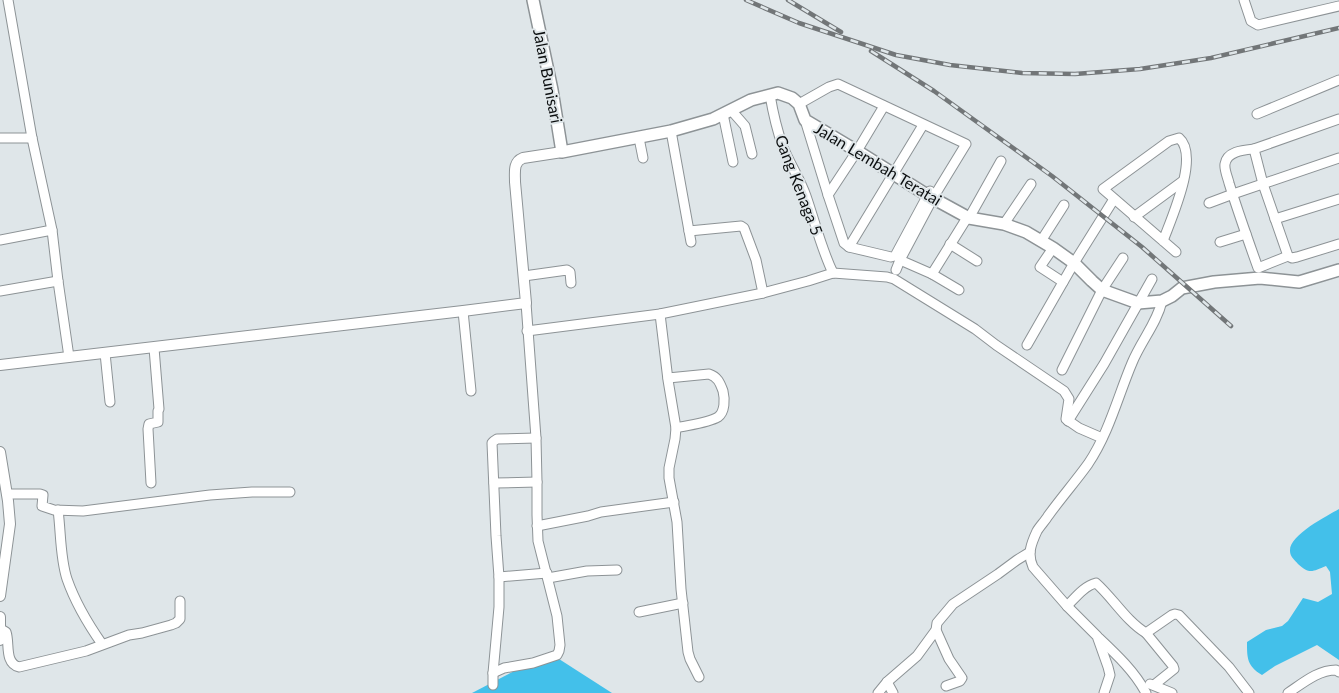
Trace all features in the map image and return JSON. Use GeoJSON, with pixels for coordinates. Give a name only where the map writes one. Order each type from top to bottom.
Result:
{"type":"FeatureCollection","features":[{"type":"Feature","properties":{"kind":"main road","name":"Jalan Bunisari"},"geometry":{"type":"LineString","coordinates":[[533,0],[552,90],[562,152]]}},
{"type":"Feature","properties":{"kind":"main road"},"geometry":{"type":"LineString","coordinates":[[562,152],[671,132],[708,121],[751,100],[778,93],[792,98],[800,104]]}},
{"type":"Feature","properties":{"kind":"main road","name":"Jalan Lembah Teratai"},"geometry":{"type":"LineString","coordinates":[[800,104],[805,120],[930,197],[969,218],[1004,224],[1026,232],[1074,263],[1102,290],[1138,303],[1162,301]]}},
{"type":"Feature","properties":{"kind":"main road"},"geometry":{"type":"LineString","coordinates":[[1162,301],[1182,288],[1214,282],[1260,278],[1299,282],[1339,270]]}},
{"type":"Feature","properties":{"kind":"street"},"geometry":{"type":"LineString","coordinates":[[8,0],[32,138],[52,230],[69,357]]}},
{"type":"Feature","properties":{"kind":"street"},"geometry":{"type":"LineString","coordinates":[[1244,0],[1251,21],[1258,25],[1339,6]]}},
{"type":"Feature","properties":{"kind":"street"},"geometry":{"type":"LineString","coordinates":[[1257,114],[1339,80]]}},
{"type":"Feature","properties":{"kind":"street"},"geometry":{"type":"LineString","coordinates":[[800,104],[829,87],[838,84],[966,144],[930,197],[895,256],[891,257],[848,248],[844,243],[805,120]]}},
{"type":"Feature","properties":{"kind":"street","name":"Gang Kenaga 5"},"geometry":{"type":"LineString","coordinates":[[770,95],[783,147],[805,195],[819,240],[833,273]]}},
{"type":"Feature","properties":{"kind":"street"},"geometry":{"type":"LineString","coordinates":[[828,195],[884,106]]}},
{"type":"Feature","properties":{"kind":"street"},"geometry":{"type":"LineString","coordinates":[[727,112],[745,126],[752,154]]}},
{"type":"Feature","properties":{"kind":"street"},"geometry":{"type":"LineString","coordinates":[[727,112],[733,162]]}},
{"type":"Feature","properties":{"kind":"street"},"geometry":{"type":"LineString","coordinates":[[1339,119],[1254,149],[1241,150],[1225,162],[1233,194],[1258,268],[1288,256],[1292,258],[1297,257],[1339,244]]}},
{"type":"Feature","properties":{"kind":"street"},"geometry":{"type":"LineString","coordinates":[[848,248],[923,125]]}},
{"type":"Feature","properties":{"kind":"street"},"geometry":{"type":"LineString","coordinates":[[671,132],[691,242]]}},
{"type":"Feature","properties":{"kind":"street"},"geometry":{"type":"LineString","coordinates":[[0,138],[32,138]]}},
{"type":"Feature","properties":{"kind":"street"},"geometry":{"type":"LineString","coordinates":[[639,138],[643,158]]}},
{"type":"Feature","properties":{"kind":"street"},"geometry":{"type":"LineString","coordinates":[[1163,241],[1187,167],[1187,152],[1181,139],[1175,138],[1103,189],[1114,199],[1163,241],[1176,252]]}},
{"type":"Feature","properties":{"kind":"street"},"geometry":{"type":"LineString","coordinates":[[1254,149],[1263,184],[1288,256]]}},
{"type":"Feature","properties":{"kind":"street"},"geometry":{"type":"LineString","coordinates":[[492,673],[504,668],[545,660],[557,655],[560,645],[557,616],[538,541],[536,438],[515,165],[517,161],[523,158],[562,152]]}},
{"type":"Feature","properties":{"kind":"street"},"geometry":{"type":"LineString","coordinates":[[1209,203],[1339,158]]}},
{"type":"Feature","properties":{"kind":"street"},"geometry":{"type":"LineString","coordinates":[[932,274],[965,221],[969,218],[1001,161]]}},
{"type":"Feature","properties":{"kind":"street"},"geometry":{"type":"LineString","coordinates":[[1134,216],[1183,181]]}},
{"type":"Feature","properties":{"kind":"street"},"geometry":{"type":"LineString","coordinates":[[1004,224],[1031,184]]}},
{"type":"Feature","properties":{"kind":"street"},"geometry":{"type":"LineString","coordinates":[[896,270],[930,197]]}},
{"type":"Feature","properties":{"kind":"street"},"geometry":{"type":"LineString","coordinates":[[1027,345],[1074,263],[1114,199]]}},
{"type":"Feature","properties":{"kind":"street"},"geometry":{"type":"LineString","coordinates":[[1275,220],[1339,199]]}},
{"type":"Feature","properties":{"kind":"street"},"geometry":{"type":"LineString","coordinates":[[1041,241],[1064,205]]}},
{"type":"Feature","properties":{"kind":"street"},"geometry":{"type":"LineString","coordinates":[[689,231],[741,226],[744,228],[756,260],[763,294]]}},
{"type":"Feature","properties":{"kind":"street"},"geometry":{"type":"LineString","coordinates":[[0,240],[52,230]]}},
{"type":"Feature","properties":{"kind":"street"},"geometry":{"type":"LineString","coordinates":[[1220,242],[1246,234]]}},
{"type":"Feature","properties":{"kind":"street"},"geometry":{"type":"LineString","coordinates":[[950,244],[977,261]]}},
{"type":"Feature","properties":{"kind":"street"},"geometry":{"type":"LineString","coordinates":[[1053,248],[1040,267],[1063,282]]}},
{"type":"Feature","properties":{"kind":"street"},"geometry":{"type":"LineString","coordinates":[[1062,370],[1102,290],[1123,258]]}},
{"type":"Feature","properties":{"kind":"street"},"geometry":{"type":"LineString","coordinates":[[900,260],[932,274],[959,290]]}},
{"type":"Feature","properties":{"kind":"street"},"geometry":{"type":"LineString","coordinates":[[524,276],[567,270],[570,272],[571,283]]}},
{"type":"Feature","properties":{"kind":"street"},"geometry":{"type":"LineString","coordinates":[[527,331],[660,314],[763,294],[833,273],[887,277],[894,279],[954,315],[1064,391],[1069,399],[1066,419],[1079,428],[1102,438]]}},
{"type":"Feature","properties":{"kind":"street"},"geometry":{"type":"LineString","coordinates":[[1068,421],[1104,364],[1152,280]]}},
{"type":"Feature","properties":{"kind":"street"},"geometry":{"type":"LineString","coordinates":[[0,291],[58,281]]}},
{"type":"Feature","properties":{"kind":"street"},"geometry":{"type":"LineString","coordinates":[[1146,693],[1140,682],[1117,655],[1067,606],[1033,567],[1030,560],[1030,552],[1038,529],[1088,463],[1102,438],[1132,363],[1159,314],[1162,301]]}},
{"type":"Feature","properties":{"kind":"street"},"geometry":{"type":"LineString","coordinates":[[0,365],[526,303]]}},
{"type":"Feature","properties":{"kind":"street"},"geometry":{"type":"LineString","coordinates":[[463,311],[472,391]]}},
{"type":"Feature","properties":{"kind":"street"},"geometry":{"type":"LineString","coordinates":[[660,314],[676,428],[676,439],[669,468],[669,478],[677,522],[682,603],[688,652],[700,677]]}},
{"type":"Feature","properties":{"kind":"street"},"geometry":{"type":"LineString","coordinates":[[151,483],[148,429],[149,424],[158,422],[158,411],[160,409],[154,348]]}},
{"type":"Feature","properties":{"kind":"street"},"geometry":{"type":"LineString","coordinates":[[105,353],[110,402]]}},
{"type":"Feature","properties":{"kind":"street"},"geometry":{"type":"LineString","coordinates":[[668,378],[714,375],[724,394],[724,409],[720,416],[676,428]]}},
{"type":"Feature","properties":{"kind":"street"},"geometry":{"type":"LineString","coordinates":[[493,685],[492,673],[499,607],[499,577],[492,443],[497,439],[536,438]]}},
{"type":"Feature","properties":{"kind":"street"},"geometry":{"type":"LineString","coordinates":[[0,452],[5,499],[10,524],[3,547],[0,596]]}},
{"type":"Feature","properties":{"kind":"street"},"geometry":{"type":"LineString","coordinates":[[494,483],[538,482]]}},
{"type":"Feature","properties":{"kind":"street"},"geometry":{"type":"LineString","coordinates":[[5,499],[40,494],[43,496],[42,506],[54,510],[84,511],[210,494],[290,492]]}},
{"type":"Feature","properties":{"kind":"street"},"geometry":{"type":"LineString","coordinates":[[537,526],[601,512],[674,502]]}},
{"type":"Feature","properties":{"kind":"street"},"geometry":{"type":"LineString","coordinates":[[58,510],[66,577],[87,622],[102,644]]}},
{"type":"Feature","properties":{"kind":"street"},"geometry":{"type":"LineString","coordinates":[[878,693],[918,656],[936,630],[937,623],[953,604],[1030,552]]}},
{"type":"Feature","properties":{"kind":"street"},"geometry":{"type":"LineString","coordinates":[[499,577],[617,570]]}},
{"type":"Feature","properties":{"kind":"street"},"geometry":{"type":"LineString","coordinates":[[1067,606],[1087,587],[1096,583],[1122,612],[1140,630],[1146,633],[1173,666],[1174,669],[1154,685]]}},
{"type":"Feature","properties":{"kind":"street"},"geometry":{"type":"LineString","coordinates":[[0,617],[0,635],[6,632],[11,663],[19,667],[86,651],[129,635],[176,623],[180,619],[180,601]]}},
{"type":"Feature","properties":{"kind":"street"},"geometry":{"type":"LineString","coordinates":[[639,612],[682,603]]}},
{"type":"Feature","properties":{"kind":"street"},"geometry":{"type":"LineString","coordinates":[[1146,633],[1172,615],[1179,615],[1229,667],[1249,693]]}},
{"type":"Feature","properties":{"kind":"street"},"geometry":{"type":"LineString","coordinates":[[936,630],[949,659],[962,678],[960,681],[946,686]]}},
{"type":"Feature","properties":{"kind":"street"},"geometry":{"type":"LineString","coordinates":[[1097,636],[1110,675],[1104,693]]}},
{"type":"Feature","properties":{"kind":"street"},"geometry":{"type":"LineString","coordinates":[[1288,693],[1322,672],[1336,670],[1339,672]]}},
{"type":"Feature","properties":{"kind":"street"},"geometry":{"type":"LineString","coordinates":[[888,682],[893,693]]}},
{"type":"Feature","properties":{"kind":"street"},"geometry":{"type":"LineString","coordinates":[[1140,682],[1154,685],[1172,693]]}},
{"type":"Feature","properties":{"kind":"shaded area"},"geometry":{"type":"Polygon","coordinates":[[[1339,509],[1339,660],[1317,645],[1275,666],[1262,675],[1253,668],[1249,661],[1247,642],[1266,630],[1282,626],[1288,621],[1303,598],[1318,602],[1332,594],[1330,572],[1326,566],[1312,571],[1306,570],[1298,564],[1290,551],[1291,545],[1302,533],[1339,509]]]}},
{"type":"Feature","properties":{"kind":"shaded area"},"geometry":{"type":"Polygon","coordinates":[[[559,659],[612,693],[472,693],[524,666],[559,659]]]}},
{"type":"Feature","properties":{"kind":"railway"},"geometry":{"type":"LineString","coordinates":[[746,0],[799,23],[896,55],[950,65],[1022,73],[1075,74],[1140,69],[1211,58],[1339,28]]}},
{"type":"Feature","properties":{"kind":"railway"},"geometry":{"type":"LineString","coordinates":[[788,0],[841,32]]}},
{"type":"Feature","properties":{"kind":"railway"},"geometry":{"type":"LineString","coordinates":[[871,51],[934,91],[1052,176],[1142,247],[1231,326]]}}]}
